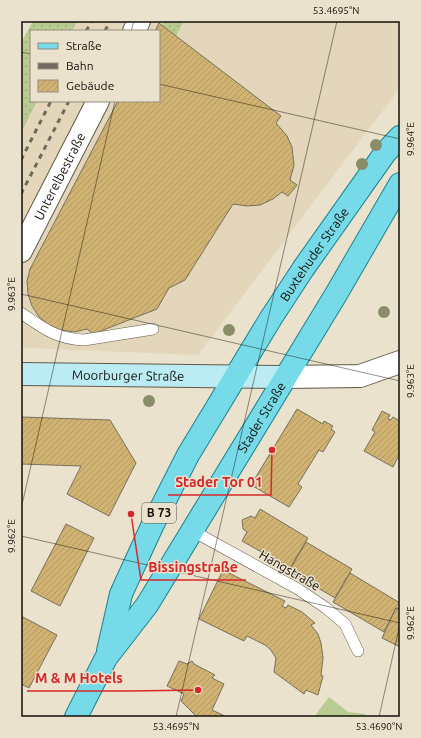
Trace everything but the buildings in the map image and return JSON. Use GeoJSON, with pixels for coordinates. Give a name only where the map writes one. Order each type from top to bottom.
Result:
{"type":"FeatureCollection","features":[{"type":"Feature","properties":{"kind":"main road","name":"Buxtehuder Straße"},"geometry":{"type":"LineString","coordinates":[[234,377],[303,269],[385,153],[400,137]]}},
{"type":"Feature","properties":{"kind":"main road","name":"B 73"},"geometry":{"type":"LineString","coordinates":[[285,377],[400,184]]}},
{"type":"Feature","properties":{"kind":"main road","name":"Moorburger Straße"},"geometry":{"type":"LineString","coordinates":[[21,374],[285,377]]}},
{"type":"Feature","properties":{"kind":"main road","name":"Stader Straße"},"geometry":{"type":"LineString","coordinates":[[106,658],[121,594],[153,524],[188,455],[234,377]]}},
{"type":"Feature","properties":{"kind":"main road","name":"Stader Straße"},"geometry":{"type":"LineString","coordinates":[[76,717],[106,658],[147,605],[285,377]]}},
{"type":"Feature","properties":{"kind":"street"},"geometry":{"type":"LineString","coordinates":[[135,30],[140,21]]}},
{"type":"Feature","properties":{"kind":"street","name":"Unterelbestraße"},"geometry":{"type":"LineString","coordinates":[[21,251],[97,102]]}},
{"type":"Feature","properties":{"kind":"street"},"geometry":{"type":"LineString","coordinates":[[285,377],[360,376],[400,362]]}},
{"type":"Feature","properties":{"kind":"lane"},"geometry":{"type":"LineString","coordinates":[[21,313],[49,333],[72,340],[84,340],[153,329]]}},
{"type":"Feature","properties":{"kind":"lane","name":"Hangstraße"},"geometry":{"type":"LineString","coordinates":[[191,530],[210,542],[298,589],[326,608],[345,624],[358,651]]}},
{"type":"Feature","properties":{"kind":"shaded area"},"geometry":{"type":"Polygon","coordinates":[[[77,21],[400,21],[400,88],[198,355],[26,348],[21,345],[21,133],[36,102],[160,102],[160,30],[72,30],[77,21]]]}},
{"type":"Feature","properties":{"kind":"green space"},"geometry":{"type":"Polygon","coordinates":[[[33,21],[77,21],[72,30],[30,30],[30,102],[36,102],[21,133],[21,43],[33,21]]]}},
{"type":"Feature","properties":{"kind":"green space"},"geometry":{"type":"Polygon","coordinates":[[[164,21],[184,21],[176,36],[162,26],[164,21]]]}},
{"type":"Feature","properties":{"kind":"green space"},"geometry":{"type":"Polygon","coordinates":[[[329,697],[348,712],[365,714],[365,717],[314,717],[329,697]]]}},
{"type":"Feature","properties":{"kind":"railway"},"geometry":{"type":"LineString","coordinates":[[87,30],[92,21]]}},
{"type":"Feature","properties":{"kind":"railway"},"geometry":{"type":"LineString","coordinates":[[106,30],[110,21]]}},
{"type":"Feature","properties":{"kind":"railway"},"geometry":{"type":"LineString","coordinates":[[21,160],[50,102]]}},
{"type":"Feature","properties":{"kind":"railway"},"geometry":{"type":"LineString","coordinates":[[21,194],[68,102]]}},
{"type":"Feature","properties":{"kind":"place","name":"Stader Tor 01"},"geometry":{"type":"Point","coordinates":[272,450]}},
{"type":"Feature","properties":{"kind":"place","name":"Bissingstraße"},"geometry":{"type":"Point","coordinates":[131,514]}},
{"type":"Feature","properties":{"kind":"place","name":"M & M Hotels"},"geometry":{"type":"Point","coordinates":[198,690]}}]}
